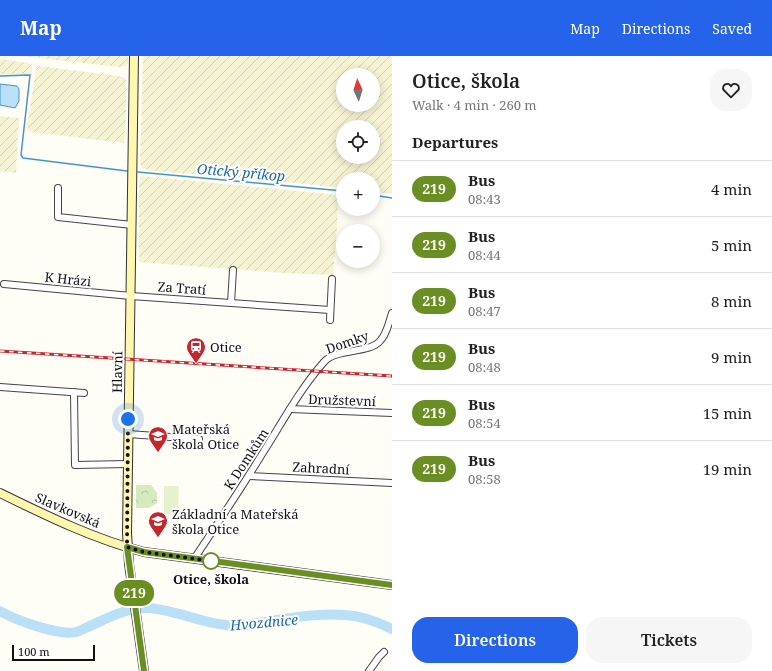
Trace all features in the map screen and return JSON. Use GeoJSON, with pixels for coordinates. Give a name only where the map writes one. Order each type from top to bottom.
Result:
{"type":"FeatureCollection","features":[{"type":"Feature","properties":{"kind":"main road","name":"Hlavní"},"geometry":{"type":"LineString","coordinates":[[134,56],[127,547],[144,671]]}},
{"type":"Feature","properties":{"kind":"main road","name":"Slavkovská"},"geometry":{"type":"LineString","coordinates":[[0,493],[86,533],[144,552],[392,585]]}},
{"type":"Feature","properties":{"kind":"street"},"geometry":{"type":"LineString","coordinates":[[58,188],[58,217],[132,225]]}},
{"type":"Feature","properties":{"kind":"street"},"geometry":{"type":"LineString","coordinates":[[231,303],[233,270]]}},
{"type":"Feature","properties":{"kind":"street"},"geometry":{"type":"LineString","coordinates":[[330,320],[332,279]]}},
{"type":"Feature","properties":{"kind":"street","name":"K Hrázi"},"geometry":{"type":"LineString","coordinates":[[4,284],[130,296]]}},
{"type":"Feature","properties":{"kind":"street","name":"Za Tratí"},"geometry":{"type":"LineString","coordinates":[[130,296],[330,310]]}},
{"type":"Feature","properties":{"kind":"street","name":"Domky"},"geometry":{"type":"LineString","coordinates":[[316,371],[326,360],[334,355],[373,346],[380,342],[385,334],[392,313]]}},
{"type":"Feature","properties":{"kind":"street","name":"Domky"},"geometry":{"type":"LineString","coordinates":[[385,334],[392,334]]}},
{"type":"Feature","properties":{"kind":"street","name":"K Domkům"},"geometry":{"type":"LineString","coordinates":[[194,559],[249,476],[309,379],[316,371]]}},
{"type":"Feature","properties":{"kind":"street"},"geometry":{"type":"LineString","coordinates":[[0,387],[84,393]]}},
{"type":"Feature","properties":{"kind":"street"},"geometry":{"type":"LineString","coordinates":[[74,392],[75,465],[128,464]]}},
{"type":"Feature","properties":{"kind":"street","name":"Družstevní"},"geometry":{"type":"LineString","coordinates":[[290,410],[392,413]]}},
{"type":"Feature","properties":{"kind":"street"},"geometry":{"type":"LineString","coordinates":[[128,434],[200,439]]}},
{"type":"Feature","properties":{"kind":"street","name":"Zahradní"},"geometry":{"type":"LineString","coordinates":[[249,476],[392,482]]}},
{"type":"Feature","properties":{"kind":"street"},"geometry":{"type":"LineString","coordinates":[[369,671],[384,652]]}},
{"type":"Feature","properties":{"kind":"shaded area"},"geometry":{"type":"Polygon","coordinates":[[[22,56],[128,56],[128,63],[126,66],[119,67],[22,56]]]}},
{"type":"Feature","properties":{"kind":"shaded area"},"geometry":{"type":"Polygon","coordinates":[[[143,56],[392,56],[392,194],[380,193],[380,172],[336,172],[336,187],[247,178],[151,171],[142,168],[140,164],[143,56]]]}},
{"type":"Feature","properties":{"kind":"shaded area"},"geometry":{"type":"Polygon","coordinates":[[[0,59],[28,63],[32,67],[32,75],[0,74],[0,59]]]}},
{"type":"Feature","properties":{"kind":"shaded area"},"geometry":{"type":"Polygon","coordinates":[[[39,66],[125,78],[126,116],[124,143],[31,132],[28,130],[27,126],[36,69],[39,66]]]}},
{"type":"Feature","properties":{"kind":"shaded area"},"geometry":{"type":"Polygon","coordinates":[[[0,116],[19,118],[16,173],[0,171],[0,116]]]}},
{"type":"Feature","properties":{"kind":"shaded area"},"geometry":{"type":"Polygon","coordinates":[[[141,176],[336,196],[337,224],[333,275],[283,273],[139,262],[139,180],[141,176]]]}},
{"type":"Feature","properties":{"kind":"green space"},"geometry":{"type":"Polygon","coordinates":[[[136,485],[151,485],[157,493],[157,503],[149,508],[136,508],[136,485]]]}},
{"type":"Feature","properties":{"kind":"green space"},"geometry":{"type":"Polygon","coordinates":[[[164,486],[179,486],[178,515],[164,514],[164,486]]]}},
{"type":"Feature","properties":{"kind":"water"},"geometry":{"type":"Polygon","coordinates":[[[0,84],[17,86],[19,89],[19,101],[15,108],[0,105],[0,84]]]}},
{"type":"Feature","properties":{"kind":"waterway","name":"Otický příkop"},"geometry":{"type":"LineString","coordinates":[[0,76],[30,75],[21,155],[23,158],[127,171]]}},
{"type":"Feature","properties":{"kind":"waterway","name":"Otický příkop"},"geometry":{"type":"LineString","coordinates":[[138,172],[336,190]]}},
{"type":"Feature","properties":{"kind":"waterway","name":"Otický příkop"},"geometry":{"type":"LineString","coordinates":[[380,196],[392,198]]}},
{"type":"Feature","properties":{"kind":"waterway","name":"Hvozdnice"},"geometry":{"type":"LineString","coordinates":[[0,611],[16,619],[37,626],[68,633],[79,631],[125,611],[140,608],[160,609],[229,626],[241,626],[332,614],[363,618],[392,629]]}},
{"type":"Feature","properties":{"kind":"railway"},"geometry":{"type":"LineString","coordinates":[[0,351],[392,376]]}},
{"type":"Feature","properties":{"kind":"bus line","name":"219"},"geometry":{"type":"LineString","coordinates":[[144,671],[127,547],[144,552],[392,585]]}},
{"type":"Feature","properties":{"kind":"place","name":"Otice"},"geometry":{"type":"Point","coordinates":[196,364]}},
{"type":"Feature","properties":{"kind":"place","name":"Mateřská škola Otice"},"geometry":{"type":"Point","coordinates":[158,453]}},
{"type":"Feature","properties":{"kind":"place","name":"Základní a Mateřská škola Otice"},"geometry":{"type":"Point","coordinates":[158,538]}},
{"type":"Feature","properties":{"kind":"place","name":"Otice, škola"},"geometry":{"type":"Point","coordinates":[211,561]}},
{"type":"Feature","properties":{"kind":"route"},"geometry":{"type":"LineString","coordinates":[[128,419],[127,547],[144,552],[211,561]]}}]}
